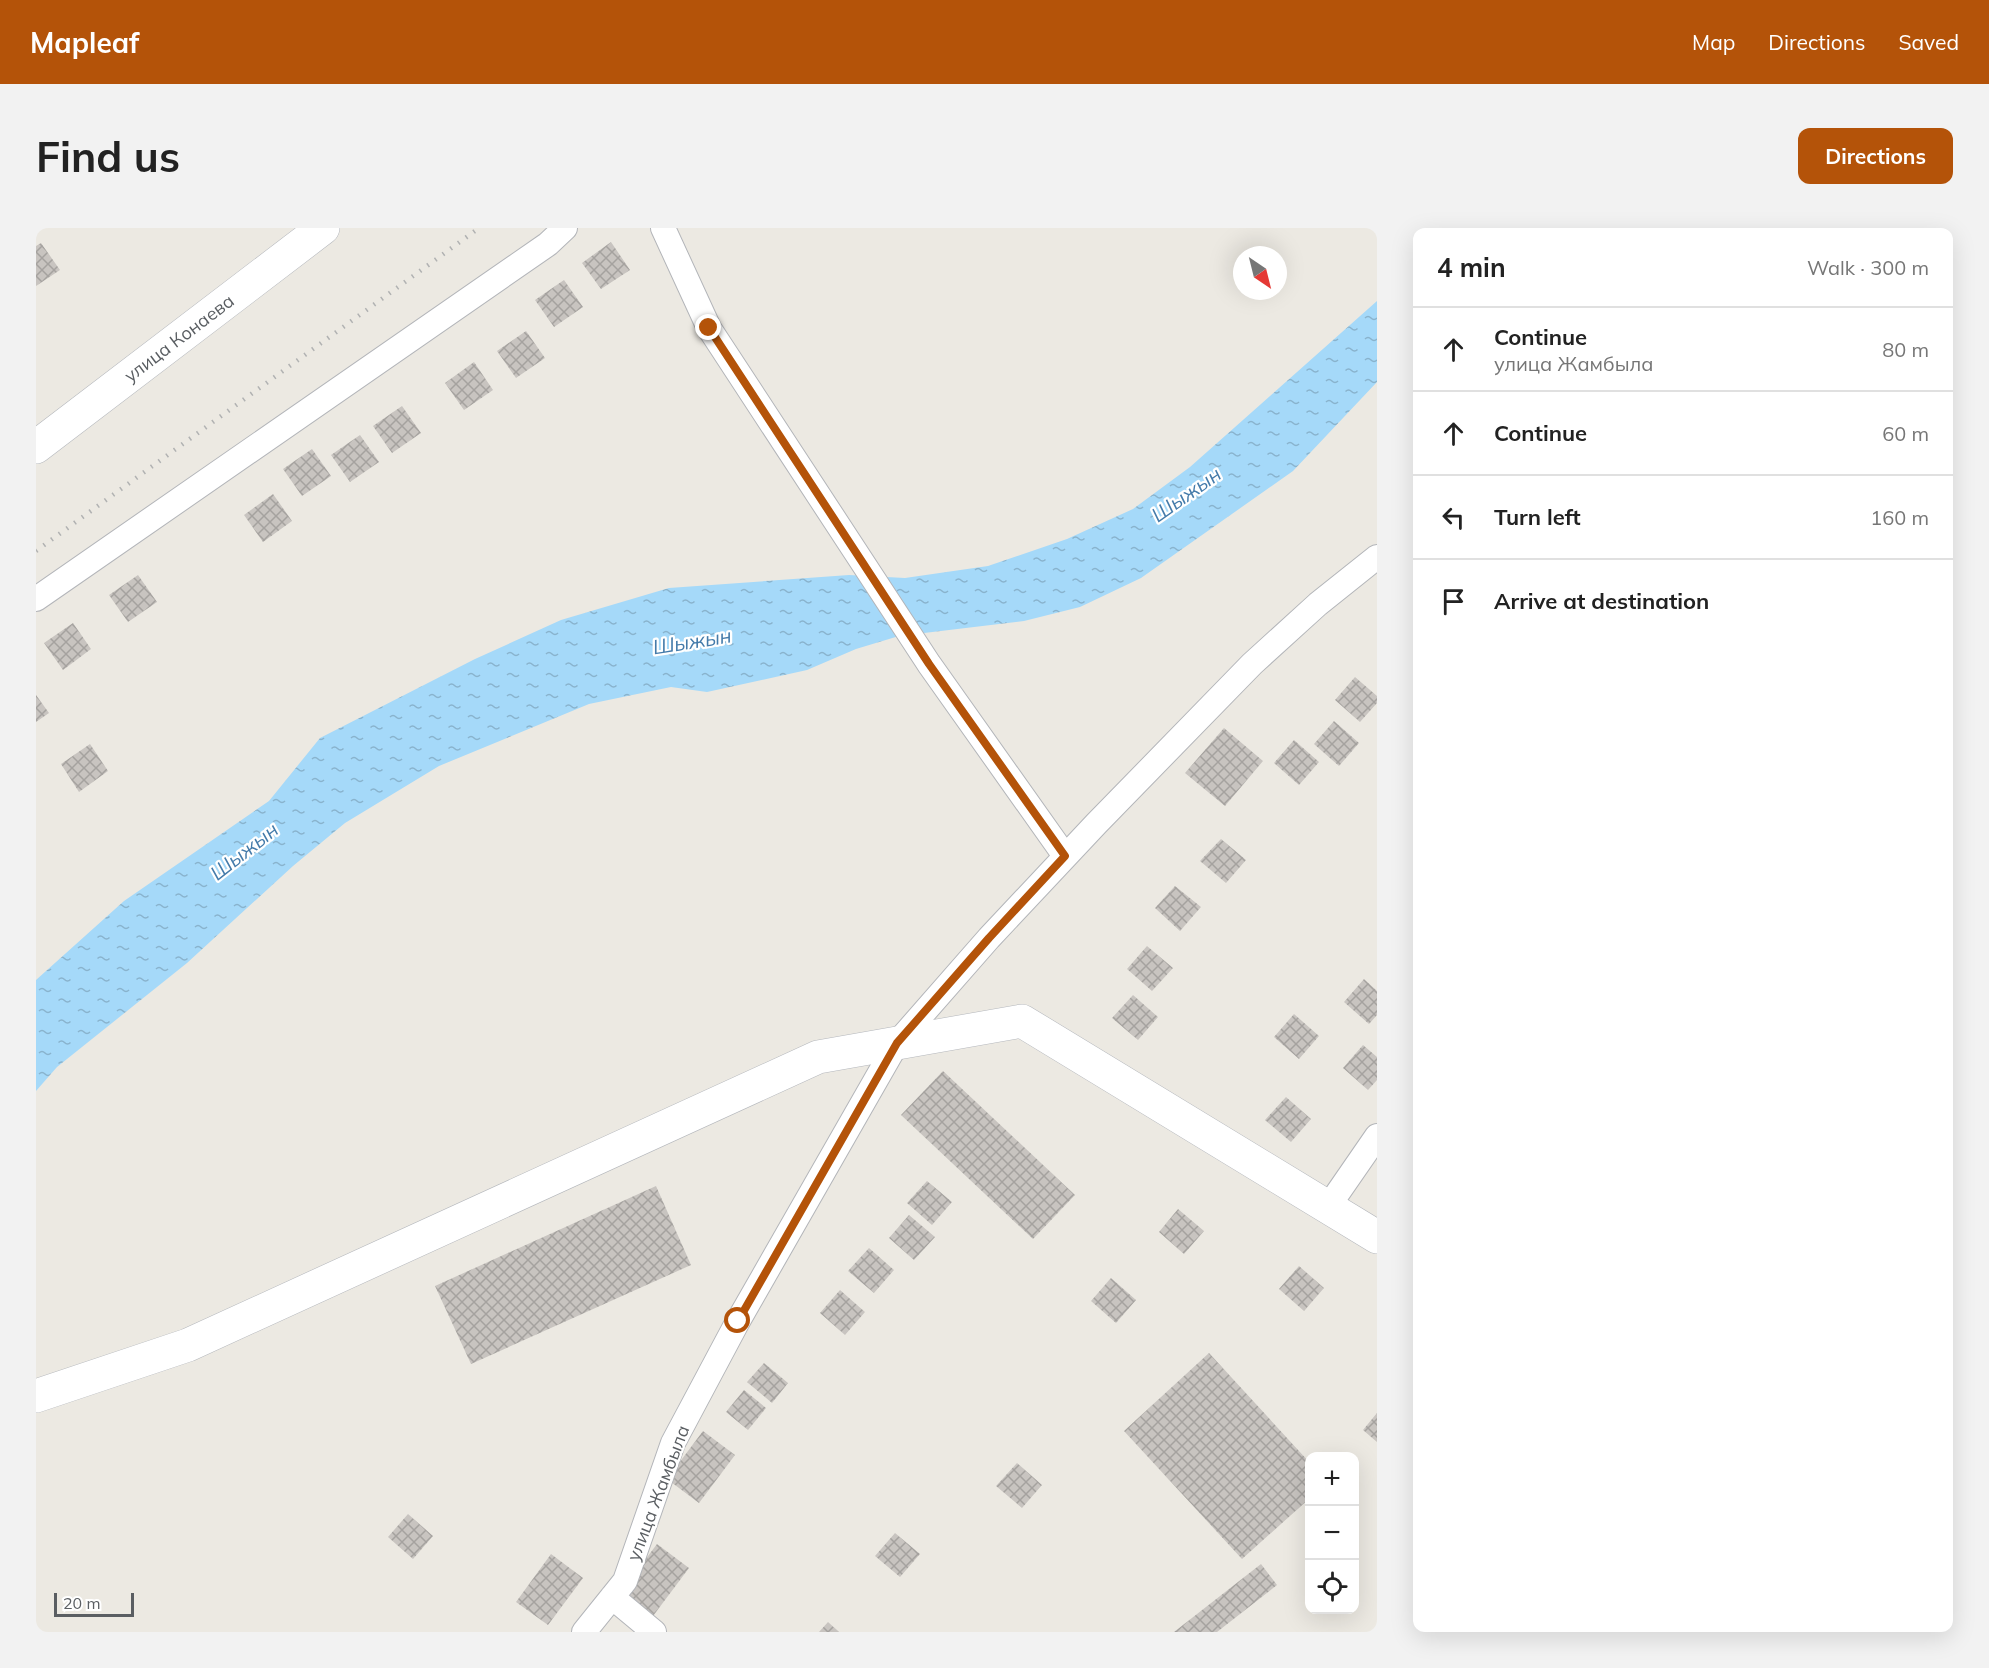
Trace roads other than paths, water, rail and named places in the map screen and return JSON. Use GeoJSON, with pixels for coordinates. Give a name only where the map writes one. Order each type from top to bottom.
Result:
{"type":"FeatureCollection","features":[{"type":"Feature","properties":{"kind":"street","name":"улица Конаева"},"geometry":{"type":"LineString","coordinates":[[36,447],[323,228]]}},
{"type":"Feature","properties":{"kind":"street"},"geometry":{"type":"LineString","coordinates":[[36,599],[429,328],[548,244],[565,228]]}},
{"type":"Feature","properties":{"kind":"street"},"geometry":{"type":"LineString","coordinates":[[663,228],[709,328],[929,664],[1065,856]]}},
{"type":"Feature","properties":{"kind":"street","name":"улица Жамбыла"},"geometry":{"type":"LineString","coordinates":[[585,1632],[625,1581],[673,1443],[738,1321],[897,1043],[1065,856],[1252,664],[1318,604],[1377,557]]}},
{"type":"Feature","properties":{"kind":"street"},"geometry":{"type":"LineString","coordinates":[[36,1396],[188,1345],[818,1057],[1022,1021],[1377,1237]]}},
{"type":"Feature","properties":{"kind":"street"},"geometry":{"type":"LineString","coordinates":[[1328,1207],[1377,1136]]}},
{"type":"Feature","properties":{"kind":"street"},"geometry":{"type":"LineString","coordinates":[[612,1597],[654,1632]]}},
{"type":"Feature","properties":{"kind":"water","name":"Шыжын"},"geometry":{"type":"Polygon","coordinates":[[[1377,301],[1377,382],[1293,471],[1141,578],[1080,607],[1024,621],[899,636],[856,649],[807,670],[707,692],[671,687],[589,704],[439,766],[345,823],[293,866],[187,963],[57,1067],[36,1091],[36,980],[124,901],[269,801],[320,738],[475,659],[561,620],[669,588],[849,575],[905,578],[988,566],[1067,539],[1133,509],[1190,467],[1377,301]]]}},
{"type":"Feature","properties":{"kind":"railway"},"geometry":{"type":"LineString","coordinates":[[36,551],[479,228]]}}]}
